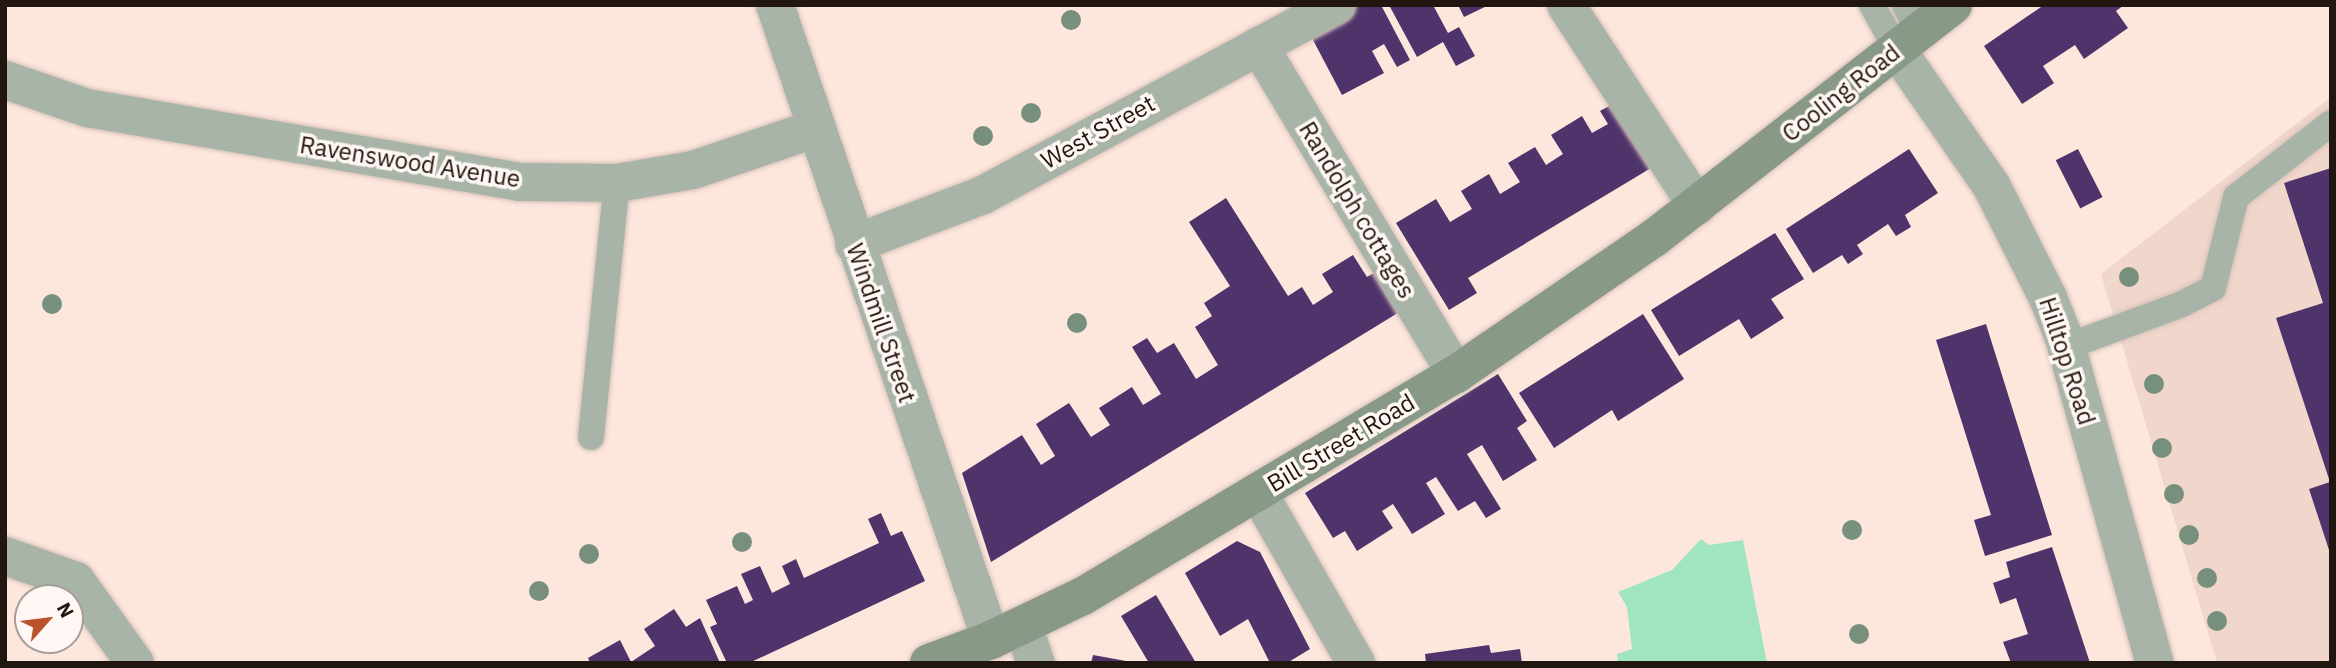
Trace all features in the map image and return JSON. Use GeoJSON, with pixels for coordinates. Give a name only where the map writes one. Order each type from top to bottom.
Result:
{"type":"FeatureCollection","features":[{"type":"Feature","properties":{"kind":"main road","name":"Cooling Road"},"geometry":{"type":"LineString","coordinates":[[1728,181],[1907,29],[1953,5]]}},
{"type":"Feature","properties":{"kind":"main road","name":"Bill Street Road"},"geometry":{"type":"LineString","coordinates":[[929,663],[1007,633],[1258,492],[1456,374],[1728,181]]}},
{"type":"Feature","properties":{"kind":"street","name":"Windmill Street"},"geometry":{"type":"LineString","coordinates":[[775,5],[854,244],[1007,633],[1036,663]]}},
{"type":"Feature","properties":{"kind":"street","name":"West Street"},"geometry":{"type":"LineString","coordinates":[[854,244],[983,195],[1336,5]]}},
{"type":"Feature","properties":{"kind":"street"},"geometry":{"type":"LineString","coordinates":[[1566,5],[1697,205]]}},
{"type":"Feature","properties":{"kind":"street","name":"Hilltop Road"},"geometry":{"type":"LineString","coordinates":[[1907,29],[2039,278],[2066,346],[2155,663]]}},
{"type":"Feature","properties":{"kind":"street","name":"Randolph cottages"},"geometry":{"type":"LineString","coordinates":[[1259,46],[1456,374]]}},
{"type":"Feature","properties":{"kind":"street","name":"Ravenswood Avenue"},"geometry":{"type":"LineString","coordinates":[[5,80],[87,108],[519,182],[617,183],[693,170],[814,129]]}},
{"type":"Feature","properties":{"kind":"street"},"geometry":{"type":"LineString","coordinates":[[1258,492],[1356,663]]}},
{"type":"Feature","properties":{"kind":"street"},"geometry":{"type":"LineString","coordinates":[[5,556],[76,581],[135,663]]}},
{"type":"Feature","properties":{"kind":"lane"},"geometry":{"type":"LineString","coordinates":[[1872,5],[1907,29]]}},
{"type":"Feature","properties":{"kind":"lane"},"geometry":{"type":"LineString","coordinates":[[2066,346],[2182,304],[2213,288],[2236,197],[2331,124]]}},
{"type":"Feature","properties":{"kind":"lane"},"geometry":{"type":"LineString","coordinates":[[591,437],[617,183]]}},
{"type":"Feature","properties":{"kind":"shaded area"},"geometry":{"type":"Polygon","coordinates":[[[2331,97],[2331,663],[2217,663],[2101,274],[2331,97]]]}},
{"type":"Feature","properties":{"kind":"green space"},"geometry":{"type":"Polygon","coordinates":[[[1701,539],[1709,545],[1743,540],[1767,663],[1618,663],[1617,654],[1632,649],[1627,607],[1618,592],[1672,570],[1701,539]]]}},
{"type":"Feature","properties":{"kind":"building"},"geometry":{"type":"Polygon","coordinates":[[[1334,5],[1381,5],[1410,60],[1397,67],[1384,44],[1372,51],[1384,73],[1342,95],[1303,21],[1334,5]]]}},
{"type":"Feature","properties":{"kind":"building"},"geometry":{"type":"Polygon","coordinates":[[[1389,5],[1433,5],[1448,33],[1459,27],[1475,56],[1456,66],[1443,42],[1417,57],[1389,5]]]}},
{"type":"Feature","properties":{"kind":"building"},"geometry":{"type":"Polygon","coordinates":[[[1458,5],[1489,5],[1464,17],[1458,5]]]}},
{"type":"Feature","properties":{"kind":"building"},"geometry":{"type":"Polygon","coordinates":[[[2044,5],[2124,5],[2116,11],[2128,28],[2084,59],[2075,45],[2043,66],[2054,83],[2022,104],[1984,46],[2044,5]]]}},
{"type":"Feature","properties":{"kind":"building"},"geometry":{"type":"Polygon","coordinates":[[[1618,101],[1656,165],[1468,278],[1477,293],[1449,310],[1396,223],[1436,199],[1450,222],[1472,209],[1461,191],[1489,174],[1500,194],[1520,182],[1508,163],[1535,147],[1546,165],[1563,154],[1551,135],[1582,116],[1592,133],[1608,124],[1600,111],[1618,101]]]}},
{"type":"Feature","properties":{"kind":"building"},"geometry":{"type":"Polygon","coordinates":[[[1909,149],[1938,193],[1905,215],[1911,227],[1896,236],[1888,224],[1857,245],[1863,254],[1848,264],[1842,255],[1813,273],[1786,229],[1909,149]]]}},
{"type":"Feature","properties":{"kind":"building"},"geometry":{"type":"Polygon","coordinates":[[[2078,149],[2103,197],[2080,208],[2056,160],[2078,149]]]}},
{"type":"Feature","properties":{"kind":"building"},"geometry":{"type":"Polygon","coordinates":[[[2331,168],[2330,553],[2309,489],[2330,482],[2276,318],[2323,303],[2284,183],[2331,168]]]}},
{"type":"Feature","properties":{"kind":"building"},"geometry":{"type":"Polygon","coordinates":[[[1226,198],[1288,296],[1302,287],[1313,305],[1333,292],[1322,274],[1353,255],[1367,277],[1377,271],[1401,311],[991,562],[962,473],[1022,435],[1041,465],[1055,456],[1036,424],[1069,403],[1091,437],[1110,425],[1099,408],[1132,387],[1143,405],[1161,394],[1132,347],[1147,338],[1157,353],[1174,343],[1196,379],[1218,365],[1195,327],[1212,316],[1204,303],[1230,286],[1189,222],[1226,198]]]}},
{"type":"Feature","properties":{"kind":"building"},"geometry":{"type":"Polygon","coordinates":[[[1775,233],[1804,279],[1771,299],[1784,318],[1751,339],[1739,319],[1679,356],[1651,310],[1775,233]]]}},
{"type":"Feature","properties":{"kind":"building"},"geometry":{"type":"Polygon","coordinates":[[[1643,314],[1684,379],[1618,421],[1612,410],[1554,448],[1519,393],[1643,314]]]}},
{"type":"Feature","properties":{"kind":"building"},"geometry":{"type":"Polygon","coordinates":[[[1986,324],[2052,535],[1985,556],[1974,520],[1991,515],[1936,340],[1986,324]]]}},
{"type":"Feature","properties":{"kind":"building"},"geometry":{"type":"Polygon","coordinates":[[[1498,374],[1527,421],[1517,428],[1537,460],[1503,481],[1482,445],[1467,454],[1501,509],[1486,518],[1475,501],[1458,511],[1436,477],[1426,483],[1445,514],[1412,534],[1393,504],[1382,511],[1393,528],[1357,551],[1345,531],[1333,538],[1305,493],[1498,374]]]}},
{"type":"Feature","properties":{"kind":"building"},"geometry":{"type":"Polygon","coordinates":[[[881,513],[891,536],[902,531],[925,581],[749,663],[727,663],[710,627],[717,624],[706,600],[737,586],[745,604],[753,600],[741,574],[760,566],[772,593],[790,584],[782,566],[796,559],[804,578],[879,543],[868,519],[881,513]]]}},
{"type":"Feature","properties":{"kind":"building"},"geometry":{"type":"Polygon","coordinates":[[[1237,541],[1260,552],[1310,649],[1287,663],[1270,663],[1248,619],[1220,636],[1185,573],[1237,541]]]}},
{"type":"Feature","properties":{"kind":"building"},"geometry":{"type":"Polygon","coordinates":[[[2052,547],[2090,663],[2011,663],[2003,642],[2028,634],[2016,598],[2000,604],[1993,583],[2010,577],[2006,562],[2052,547]]]}},
{"type":"Feature","properties":{"kind":"building"},"geometry":{"type":"Polygon","coordinates":[[[1156,595],[1196,663],[1149,663],[1121,616],[1156,595]]]}},
{"type":"Feature","properties":{"kind":"building"},"geometry":{"type":"Polygon","coordinates":[[[674,609],[686,627],[700,618],[720,663],[590,663],[588,658],[620,640],[631,662],[655,646],[644,629],[674,609]]]}},
{"type":"Feature","properties":{"kind":"building"},"geometry":{"type":"Polygon","coordinates":[[[1489,645],[1491,653],[1520,649],[1522,663],[1426,663],[1425,654],[1489,645]]]}},
{"type":"Feature","properties":{"kind":"building"},"geometry":{"type":"Polygon","coordinates":[[[1093,655],[1126,661],[1091,663],[1093,655]]]}}]}
